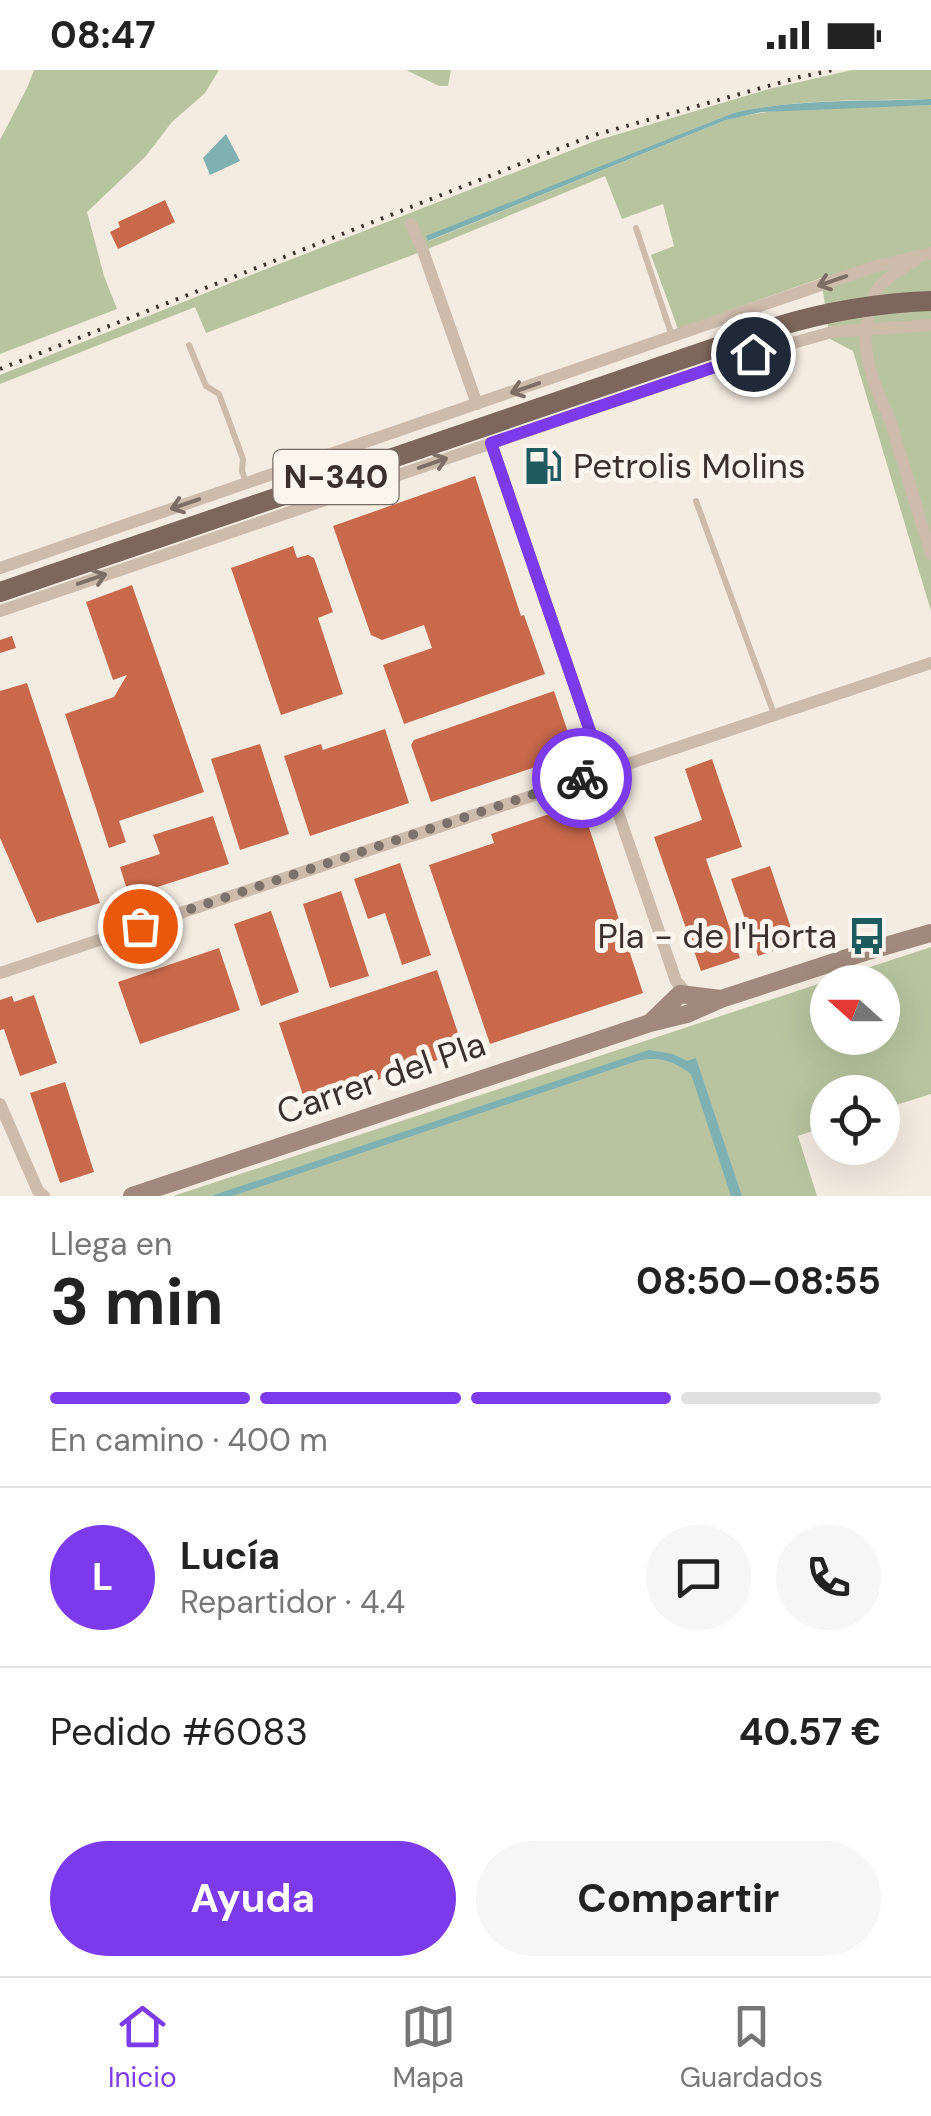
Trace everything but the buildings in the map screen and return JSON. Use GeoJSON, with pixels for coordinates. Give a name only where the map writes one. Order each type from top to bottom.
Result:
{"type":"FeatureCollection","features":[{"type":"Feature","properties":{"kind":"main road","name":"N-340"},"geometry":{"type":"LineString","coordinates":[[0,592],[816,314],[871,304],[931,300]]}},
{"type":"Feature","properties":{"kind":"main road","name":"Carrer del Pla"},"geometry":{"type":"LineString","coordinates":[[132,1196],[650,1022],[682,1000],[721,999],[931,932]]}},
{"type":"Feature","properties":{"kind":"street"},"geometry":{"type":"LineString","coordinates":[[411,224],[477,404]]}},
{"type":"Feature","properties":{"kind":"street"},"geometry":{"type":"LineString","coordinates":[[0,568],[872,267],[928,254]]}},
{"type":"Feature","properties":{"kind":"street"},"geometry":{"type":"LineString","coordinates":[[928,254],[889,278],[875,292],[864,330],[865,350],[931,554]]}},
{"type":"Feature","properties":{"kind":"street"},"geometry":{"type":"LineString","coordinates":[[0,611],[753,354],[832,332],[931,325]]}},
{"type":"Feature","properties":{"kind":"street"},"geometry":{"type":"LineString","coordinates":[[671,362],[753,354]]}},
{"type":"Feature","properties":{"kind":"street"},"geometry":{"type":"LineString","coordinates":[[491,443],[682,1000]]}},
{"type":"Feature","properties":{"kind":"street"},"geometry":{"type":"LineString","coordinates":[[0,973],[931,662]]}},
{"type":"Feature","properties":{"kind":"street"},"geometry":{"type":"LineString","coordinates":[[0,1104],[40,1194]]}},
{"type":"Feature","properties":{"kind":"lane"},"geometry":{"type":"LineString","coordinates":[[636,228],[673,337]]}},
{"type":"Feature","properties":{"kind":"lane"},"geometry":{"type":"LineString","coordinates":[[189,345],[206,386],[219,394],[242,459],[246,483]]}},
{"type":"Feature","properties":{"kind":"lane"},"geometry":{"type":"LineString","coordinates":[[696,501],[774,715]]}},
{"type":"Feature","properties":{"kind":"green space"},"geometry":{"type":"Polygon","coordinates":[[[34,70],[219,70],[205,93],[172,122],[145,157],[87,212],[117,309],[0,354],[0,140],[34,70]]]}},
{"type":"Feature","properties":{"kind":"green space"},"geometry":{"type":"Polygon","coordinates":[[[406,70],[451,70],[448,86],[439,86],[406,70]]]}},
{"type":"Feature","properties":{"kind":"green space"},"geometry":{"type":"Polygon","coordinates":[[[852,70],[931,70],[931,99],[807,103],[733,113],[427,237],[429,241],[726,120],[802,108],[931,105],[931,611],[853,351],[830,339],[821,278],[678,329],[651,255],[674,246],[663,204],[622,219],[605,176],[423,251],[206,333],[195,307],[0,384],[0,375],[595,141],[769,89],[852,70]]]}},
{"type":"Feature","properties":{"kind":"green space"},"geometry":{"type":"Polygon","coordinates":[[[931,947],[931,1094],[900,1104],[900,1075],[810,1075],[810,1132],[798,1136],[817,1196],[173,1196],[810,987],[810,1055],[900,1055],[900,965],[876,965],[931,947]]]}},
{"type":"Feature","properties":{"kind":"water"},"geometry":{"type":"Polygon","coordinates":[[[931,99],[931,105],[762,112],[726,120],[428,241],[426,236],[733,113],[807,103],[931,99]]]}},
{"type":"Feature","properties":{"kind":"water"},"geometry":{"type":"Polygon","coordinates":[[[226,134],[240,161],[210,175],[203,158],[226,134]]]}},
{"type":"Feature","properties":{"kind":"water"},"geometry":{"type":"Polygon","coordinates":[[[649,1050],[687,1061],[696,1058],[742,1196],[731,1196],[691,1074],[672,1063],[653,1059],[637,1061],[232,1196],[211,1196],[649,1050]]]}},
{"type":"Feature","properties":{"kind":"railway"},"geometry":{"type":"LineString","coordinates":[[0,369],[591,136],[833,70]]}},
{"type":"Feature","properties":{"kind":"way so far"},"geometry":{"type":"LineString","coordinates":[[140,926],[582,778]]}},
{"type":"Feature","properties":{"kind":"place","name":"Petrolis Molins"},"geometry":{"type":"Point","coordinates":[543,466]}},
{"type":"Feature","properties":{"kind":"place","name":"Pla - de l'Horta"},"geometry":{"type":"Point","coordinates":[867,936]}},
{"type":"Feature","properties":{"kind":"route"},"geometry":{"type":"LineString","coordinates":[[582,778],[604,772],[491,443],[753,354]]}}]}
